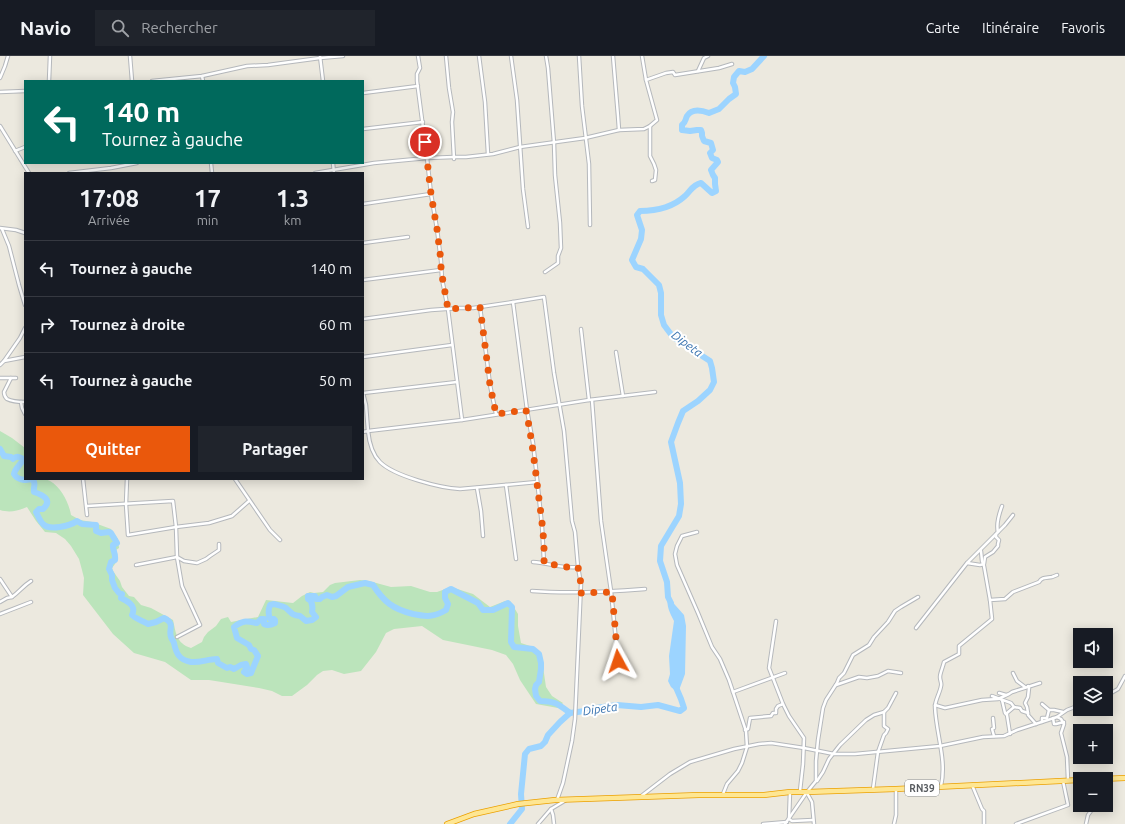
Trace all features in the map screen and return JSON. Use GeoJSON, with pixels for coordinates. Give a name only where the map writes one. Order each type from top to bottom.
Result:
{"type":"FeatureCollection","features":[{"type":"Feature","properties":{"kind":"highway"},"geometry":{"type":"LineString","coordinates":[[1113,779],[1125,778]]}},
{"type":"Feature","properties":{"kind":"highway","name":"RN39"},"geometry":{"type":"LineString","coordinates":[[447,824],[474,814],[518,804],[568,799],[764,795],[790,792],[873,790],[1073,781]]}},
{"type":"Feature","properties":{"kind":"street"},"geometry":{"type":"LineString","coordinates":[[0,78],[8,56]]}},
{"type":"Feature","properties":{"kind":"street"},"geometry":{"type":"LineString","coordinates":[[50,56],[50,80]]}},
{"type":"Feature","properties":{"kind":"street"},"geometry":{"type":"LineString","coordinates":[[130,56],[132,80]]}},
{"type":"Feature","properties":{"kind":"street"},"geometry":{"type":"LineString","coordinates":[[162,80],[202,76],[247,66],[268,65],[320,57],[343,56]]}},
{"type":"Feature","properties":{"kind":"street"},"geometry":{"type":"LineString","coordinates":[[418,56],[420,68],[417,74],[418,86],[431,194],[437,229],[441,270],[448,309],[462,420]]}},
{"type":"Feature","properties":{"kind":"street"},"geometry":{"type":"LineString","coordinates":[[446,56],[453,112],[454,158]]}},
{"type":"Feature","properties":{"kind":"street"},"geometry":{"type":"LineString","coordinates":[[479,56],[485,102],[488,154]]}},
{"type":"Feature","properties":{"kind":"street"},"geometry":{"type":"LineString","coordinates":[[512,56],[517,100],[523,189],[528,228]]}},
{"type":"Feature","properties":{"kind":"street"},"geometry":{"type":"LineString","coordinates":[[545,272],[557,264],[558,256],[562,248],[546,56]]}},
{"type":"Feature","properties":{"kind":"street"},"geometry":{"type":"LineString","coordinates":[[579,56],[580,84],[589,164],[590,225]]}},
{"type":"Feature","properties":{"kind":"street"},"geometry":{"type":"LineString","coordinates":[[613,56],[618,130]]}},
{"type":"Feature","properties":{"kind":"street"},"geometry":{"type":"LineString","coordinates":[[334,172],[374,163],[427,158],[466,157],[520,147],[585,138],[618,130],[644,129],[657,120],[646,80],[642,56]]}},
{"type":"Feature","properties":{"kind":"street"},"geometry":{"type":"LineString","coordinates":[[697,72],[704,58],[708,56]]}},
{"type":"Feature","properties":{"kind":"street"},"geometry":{"type":"LineString","coordinates":[[320,57],[324,80]]}},
{"type":"Feature","properties":{"kind":"street"},"geometry":{"type":"LineString","coordinates":[[646,80],[666,73],[673,72],[675,76],[719,68],[732,64]]}},
{"type":"Feature","properties":{"kind":"street"},"geometry":{"type":"LineString","coordinates":[[202,76],[203,80]]}},
{"type":"Feature","properties":{"kind":"street"},"geometry":{"type":"LineString","coordinates":[[364,92],[418,86]]}},
{"type":"Feature","properties":{"kind":"street"},"geometry":{"type":"LineString","coordinates":[[0,92],[24,90]]}},
{"type":"Feature","properties":{"kind":"street"},"geometry":{"type":"LineString","coordinates":[[364,129],[423,122]]}},
{"type":"Feature","properties":{"kind":"street"},"geometry":{"type":"LineString","coordinates":[[0,126],[28,172]]}},
{"type":"Feature","properties":{"kind":"street"},"geometry":{"type":"LineString","coordinates":[[650,126],[650,156],[656,170],[655,180],[652,181]]}},
{"type":"Feature","properties":{"kind":"street"},"geometry":{"type":"LineString","coordinates":[[15,151],[24,147]]}},
{"type":"Feature","properties":{"kind":"street"},"geometry":{"type":"LineString","coordinates":[[77,172],[133,164]]}},
{"type":"Feature","properties":{"kind":"street"},"geometry":{"type":"LineString","coordinates":[[364,204],[431,194]]}},
{"type":"Feature","properties":{"kind":"street"},"geometry":{"type":"LineString","coordinates":[[1,228],[24,233]]}},
{"type":"Feature","properties":{"kind":"street"},"geometry":{"type":"LineString","coordinates":[[1,228],[9,246],[24,302]]}},
{"type":"Feature","properties":{"kind":"street"},"geometry":{"type":"LineString","coordinates":[[364,243],[408,237]]}},
{"type":"Feature","properties":{"kind":"street"},"geometry":{"type":"LineString","coordinates":[[364,280],[441,270]]}},
{"type":"Feature","properties":{"kind":"street"},"geometry":{"type":"LineString","coordinates":[[364,319],[448,309],[480,307],[544,297],[554,373],[564,431],[572,521],[575,532],[581,584],[575,719],[563,783],[557,800]]}},
{"type":"Feature","properties":{"kind":"street"},"geometry":{"type":"LineString","coordinates":[[513,302],[526,410],[533,443],[542,526],[544,563]]}},
{"type":"Feature","properties":{"kind":"street"},"geometry":{"type":"LineString","coordinates":[[480,307],[490,385],[496,414]]}},
{"type":"Feature","properties":{"kind":"street"},"geometry":{"type":"LineString","coordinates":[[581,329],[590,400],[601,521],[612,592],[618,661]]}},
{"type":"Feature","properties":{"kind":"street"},"geometry":{"type":"LineString","coordinates":[[0,365],[20,338],[24,330]]}},
{"type":"Feature","properties":{"kind":"street"},"geometry":{"type":"LineString","coordinates":[[364,357],[452,345]]}},
{"type":"Feature","properties":{"kind":"street"},"geometry":{"type":"LineString","coordinates":[[616,352],[623,396]]}},
{"type":"Feature","properties":{"kind":"street"},"geometry":{"type":"LineString","coordinates":[[4,361],[24,357]]}},
{"type":"Feature","properties":{"kind":"street"},"geometry":{"type":"LineString","coordinates":[[0,378],[16,378]]}},
{"type":"Feature","properties":{"kind":"street"},"geometry":{"type":"LineString","coordinates":[[11,378],[4,392],[5,395],[7,399],[21,402],[24,412]]}},
{"type":"Feature","properties":{"kind":"street"},"geometry":{"type":"LineString","coordinates":[[364,393],[457,382]]}},
{"type":"Feature","properties":{"kind":"street"},"geometry":{"type":"LineString","coordinates":[[364,432],[462,420],[590,400],[655,392]]}},
{"type":"Feature","properties":{"kind":"street"},"geometry":{"type":"LineString","coordinates":[[364,397],[372,450],[380,462],[390,469],[418,481],[452,488],[477,488],[537,482]]}},
{"type":"Feature","properties":{"kind":"street"},"geometry":{"type":"LineString","coordinates":[[83,480],[87,515]]}},
{"type":"Feature","properties":{"kind":"street"},"geometry":{"type":"LineString","coordinates":[[127,480],[126,504],[128,535],[209,523],[232,516],[249,501]]}},
{"type":"Feature","properties":{"kind":"street"},"geometry":{"type":"LineString","coordinates":[[236,480],[270,530],[280,540]]}},
{"type":"Feature","properties":{"kind":"street"},"geometry":{"type":"LineString","coordinates":[[506,485],[516,559]]}},
{"type":"Feature","properties":{"kind":"street"},"geometry":{"type":"LineString","coordinates":[[477,488],[481,510],[483,536]]}},
{"type":"Feature","properties":{"kind":"street"},"geometry":{"type":"LineString","coordinates":[[87,506],[173,502],[177,557],[182,586],[200,625],[177,637]]}},
{"type":"Feature","properties":{"kind":"street"},"geometry":{"type":"LineString","coordinates":[[984,564],[985,557],[993,552],[998,546],[999,540],[996,537],[999,520],[998,517],[1002,506]]}},
{"type":"Feature","properties":{"kind":"street"},"geometry":{"type":"LineString","coordinates":[[916,628],[967,563],[1013,515]]}},
{"type":"Feature","properties":{"kind":"street"},"geometry":{"type":"LineString","coordinates":[[697,532],[682,536],[676,550],[677,565],[712,647],[724,667],[745,730],[747,747],[738,771],[727,784],[723,795]]}},
{"type":"Feature","properties":{"kind":"street"},"geometry":{"type":"LineString","coordinates":[[136,564],[177,557],[184,561],[197,563],[220,550],[219,544]]}},
{"type":"Feature","properties":{"kind":"street"},"geometry":{"type":"LineString","coordinates":[[941,787],[944,767],[935,705],[942,685],[940,677],[944,662],[958,654],[959,646],[992,619],[988,582],[980,550]]}},
{"type":"Feature","properties":{"kind":"street"},"geometry":{"type":"LineString","coordinates":[[533,562],[566,567],[578,567]]}},
{"type":"Feature","properties":{"kind":"street"},"geometry":{"type":"LineString","coordinates":[[967,563],[980,565],[984,564]]}},
{"type":"Feature","properties":{"kind":"street"},"geometry":{"type":"LineString","coordinates":[[990,600],[1005,599],[1013,592],[1039,582],[1041,579],[1057,575]]}},
{"type":"Feature","properties":{"kind":"street"},"geometry":{"type":"LineString","coordinates":[[0,579],[12,597]]}},
{"type":"Feature","properties":{"kind":"street"},"geometry":{"type":"LineString","coordinates":[[0,602],[12,597],[21,591],[23,586],[31,582]]}},
{"type":"Feature","properties":{"kind":"street"},"geometry":{"type":"LineString","coordinates":[[532,591],[581,593],[645,589]]}},
{"type":"Feature","properties":{"kind":"street"},"geometry":{"type":"LineString","coordinates":[[816,781],[817,750],[823,708],[826,700],[839,678],[844,673],[853,654],[869,645],[895,611],[918,597]]}},
{"type":"Feature","properties":{"kind":"street"},"geometry":{"type":"LineString","coordinates":[[0,614],[31,602]]}},
{"type":"Feature","properties":{"kind":"street"},"geometry":{"type":"LineString","coordinates":[[776,621],[770,668],[783,704],[789,716],[804,738],[800,792]]}},
{"type":"Feature","properties":{"kind":"street"},"geometry":{"type":"LineString","coordinates":[[836,685],[859,677],[867,678],[878,676],[888,671],[901,673]]}},
{"type":"Feature","properties":{"kind":"street"},"geometry":{"type":"LineString","coordinates":[[733,692],[785,673]]}},
{"type":"Feature","properties":{"kind":"street"},"geometry":{"type":"LineString","coordinates":[[1013,674],[1017,681],[1029,688],[1028,697],[1025,703],[1027,706],[1028,715],[1036,724]]}},
{"type":"Feature","properties":{"kind":"street"},"geometry":{"type":"LineString","coordinates":[[1113,692],[1118,689],[1125,676]]}},
{"type":"Feature","properties":{"kind":"street"},"geometry":{"type":"LineString","coordinates":[[935,705],[945,708],[982,700],[1001,699],[1012,692],[1040,683]]}},
{"type":"Feature","properties":{"kind":"street"},"geometry":{"type":"LineString","coordinates":[[787,821],[807,792],[824,772],[829,759],[840,745],[866,720],[874,715],[884,712],[888,708],[896,693]]}},
{"type":"Feature","properties":{"kind":"street"},"geometry":{"type":"LineString","coordinates":[[999,694],[1008,695]]}},
{"type":"Feature","properties":{"kind":"street"},"geometry":{"type":"LineString","coordinates":[[992,696],[1012,703],[1014,707],[1020,708],[1022,711],[1028,713]]}},
{"type":"Feature","properties":{"kind":"street"},"geometry":{"type":"LineString","coordinates":[[1001,699],[1007,715],[1010,734]]}},
{"type":"Feature","properties":{"kind":"street"},"geometry":{"type":"LineString","coordinates":[[745,730],[748,729],[750,718],[771,716],[773,713],[776,713],[778,706],[783,704]]}},
{"type":"Feature","properties":{"kind":"street"},"geometry":{"type":"LineString","coordinates":[[1042,704],[1049,710],[1064,712]]}},
{"type":"Feature","properties":{"kind":"street"},"geometry":{"type":"LineString","coordinates":[[1007,715],[1014,707]]}},
{"type":"Feature","properties":{"kind":"street"},"geometry":{"type":"LineString","coordinates":[[640,797],[670,774],[690,762],[734,749],[771,743],[834,754],[855,754],[940,746],[983,737],[1004,736],[1017,730],[1057,717],[1073,708]]}},
{"type":"Feature","properties":{"kind":"street"},"geometry":{"type":"LineString","coordinates":[[1042,722],[1042,718],[1047,718],[1049,710]]}},
{"type":"Feature","properties":{"kind":"street"},"geometry":{"type":"LineString","coordinates":[[873,790],[878,752],[884,735],[888,730],[884,726],[884,712]]}},
{"type":"Feature","properties":{"kind":"street"},"geometry":{"type":"LineString","coordinates":[[1057,717],[1064,722]]}},
{"type":"Feature","properties":{"kind":"street"},"geometry":{"type":"LineString","coordinates":[[993,718],[994,728],[992,729],[994,736]]}},
{"type":"Feature","properties":{"kind":"street"},"geometry":{"type":"LineString","coordinates":[[1053,718],[1054,724],[1064,722]]}},
{"type":"Feature","properties":{"kind":"street"},"geometry":{"type":"LineString","coordinates":[[1064,722],[1061,733],[1067,758],[1068,781]]}},
{"type":"Feature","properties":{"kind":"street"},"geometry":{"type":"LineString","coordinates":[[1016,824],[1068,804],[1062,781]]}},
{"type":"Feature","properties":{"kind":"street"},"geometry":{"type":"LineString","coordinates":[[972,785],[984,811],[984,824]]}},
{"type":"Feature","properties":{"kind":"street"},"geometry":{"type":"LineString","coordinates":[[894,824],[896,815],[896,789]]}},
{"type":"Feature","properties":{"kind":"street"},"geometry":{"type":"LineString","coordinates":[[787,821],[790,792]]}},
{"type":"Feature","properties":{"kind":"street"},"geometry":{"type":"LineString","coordinates":[[763,824],[787,821],[814,823],[812,802],[807,792]]}},
{"type":"Feature","properties":{"kind":"street"},"geometry":{"type":"LineString","coordinates":[[538,824],[551,809],[568,799]]}},
{"type":"Feature","properties":{"kind":"street"},"geometry":{"type":"LineString","coordinates":[[551,809],[554,824]]}},
{"type":"Feature","properties":{"kind":"street"},"geometry":{"type":"LineString","coordinates":[[1086,824],[1090,812]]}},
{"type":"Feature","properties":{"kind":"green space"},"geometry":{"type":"Polygon","coordinates":[[[0,431],[24,447],[24,480],[50,481],[58,487],[64,496],[71,515],[80,520],[92,522],[111,529],[118,539],[119,548],[116,550],[117,559],[112,568],[122,587],[129,596],[134,597],[141,605],[151,608],[173,620],[178,637],[182,643],[191,648],[202,642],[208,632],[216,626],[221,619],[228,617],[231,622],[258,617],[266,600],[293,603],[310,592],[323,592],[330,585],[335,583],[360,580],[391,587],[411,586],[430,592],[437,592],[451,587],[473,594],[490,607],[505,601],[510,601],[518,614],[518,626],[521,643],[533,647],[541,653],[546,687],[552,696],[563,703],[558,708],[536,704],[520,680],[513,664],[506,655],[492,650],[443,640],[422,626],[394,629],[386,633],[376,652],[361,671],[344,674],[332,670],[323,671],[292,696],[282,696],[272,691],[259,688],[209,680],[191,680],[165,662],[134,653],[113,634],[83,595],[84,578],[79,559],[65,539],[56,533],[45,532],[27,507],[14,511],[0,510],[0,431]]]}},
{"type":"Feature","properties":{"kind":"water"},"geometry":{"type":"Polygon","coordinates":[[[668,597],[684,615],[686,626],[685,674],[678,693],[671,687],[668,681],[670,674],[669,656],[674,621],[668,606],[668,597]]]}},
{"type":"Feature","properties":{"kind":"waterway","name":"Dipeta"},"geometry":{"type":"LineString","coordinates":[[671,603],[668,597],[667,582],[660,561],[661,546],[679,516],[681,504],[680,483],[671,442],[683,411],[698,401],[710,390],[714,382],[710,361],[673,337],[664,325],[661,315],[661,293],[659,285],[643,269],[636,267],[632,260],[641,239],[642,230],[637,215],[640,211],[670,206],[701,183],[712,193],[716,191],[715,178],[711,170],[718,162],[712,158],[710,153],[713,150],[711,143],[704,141],[701,130],[682,130],[682,125],[691,112],[700,111],[709,113],[719,109],[736,94],[733,83],[734,77],[739,71],[745,72],[752,69],[764,56]]}},
{"type":"Feature","properties":{"kind":"waterway","name":"Dipeta"},"geometry":{"type":"LineString","coordinates":[[0,449],[4,456],[11,457],[13,459],[17,457],[23,459],[14,474],[17,478],[24,480]]}},
{"type":"Feature","properties":{"kind":"waterway","name":"Dipeta"},"geometry":{"type":"LineString","coordinates":[[33,480],[35,483],[34,492],[43,496],[47,500],[46,506],[36,512],[43,524],[50,527],[60,527],[70,525],[77,521],[82,524],[96,525],[96,531],[101,533],[111,533],[117,543],[113,545],[115,560],[111,562],[109,569],[115,588],[122,594],[121,598],[132,606],[132,615],[136,618],[148,624],[164,618],[170,622],[170,634],[177,653],[181,658],[187,661],[198,662],[217,659],[218,663],[227,668],[230,667],[234,669],[246,664],[247,667],[244,672],[247,674],[251,673],[258,656],[249,645],[237,638],[234,627],[245,622],[257,623],[261,619],[264,619],[265,625],[275,623],[274,619],[270,619],[268,612],[270,605],[274,604],[285,607],[292,614],[300,616],[306,621],[312,620],[316,617],[312,612],[313,607],[308,599],[308,596],[315,596],[316,599],[320,599],[327,595],[332,597],[336,596],[348,587],[365,583],[373,585],[381,596],[394,607],[422,616],[430,616],[446,610],[448,604],[445,598],[445,592],[451,589],[478,603],[483,610],[493,610],[508,603],[512,607],[511,642],[514,647],[533,649],[539,654],[541,669],[539,682],[535,689],[536,696],[540,701],[556,704],[570,713],[617,705],[641,707],[658,705],[680,711],[684,708],[675,685]]}},
{"type":"Feature","properties":{"kind":"waterway"},"geometry":{"type":"LineString","coordinates":[[510,824],[522,809],[521,794],[525,754],[529,749],[541,746],[545,742],[548,735],[570,713]]}},
{"type":"Feature","properties":{"kind":"route"},"geometry":{"type":"LineString","coordinates":[[425,142],[441,270],[448,309],[480,307],[490,385],[496,414],[526,410],[533,443],[541,514],[544,563],[572,568],[578,567],[581,593],[612,592],[618,661]]}}]}
